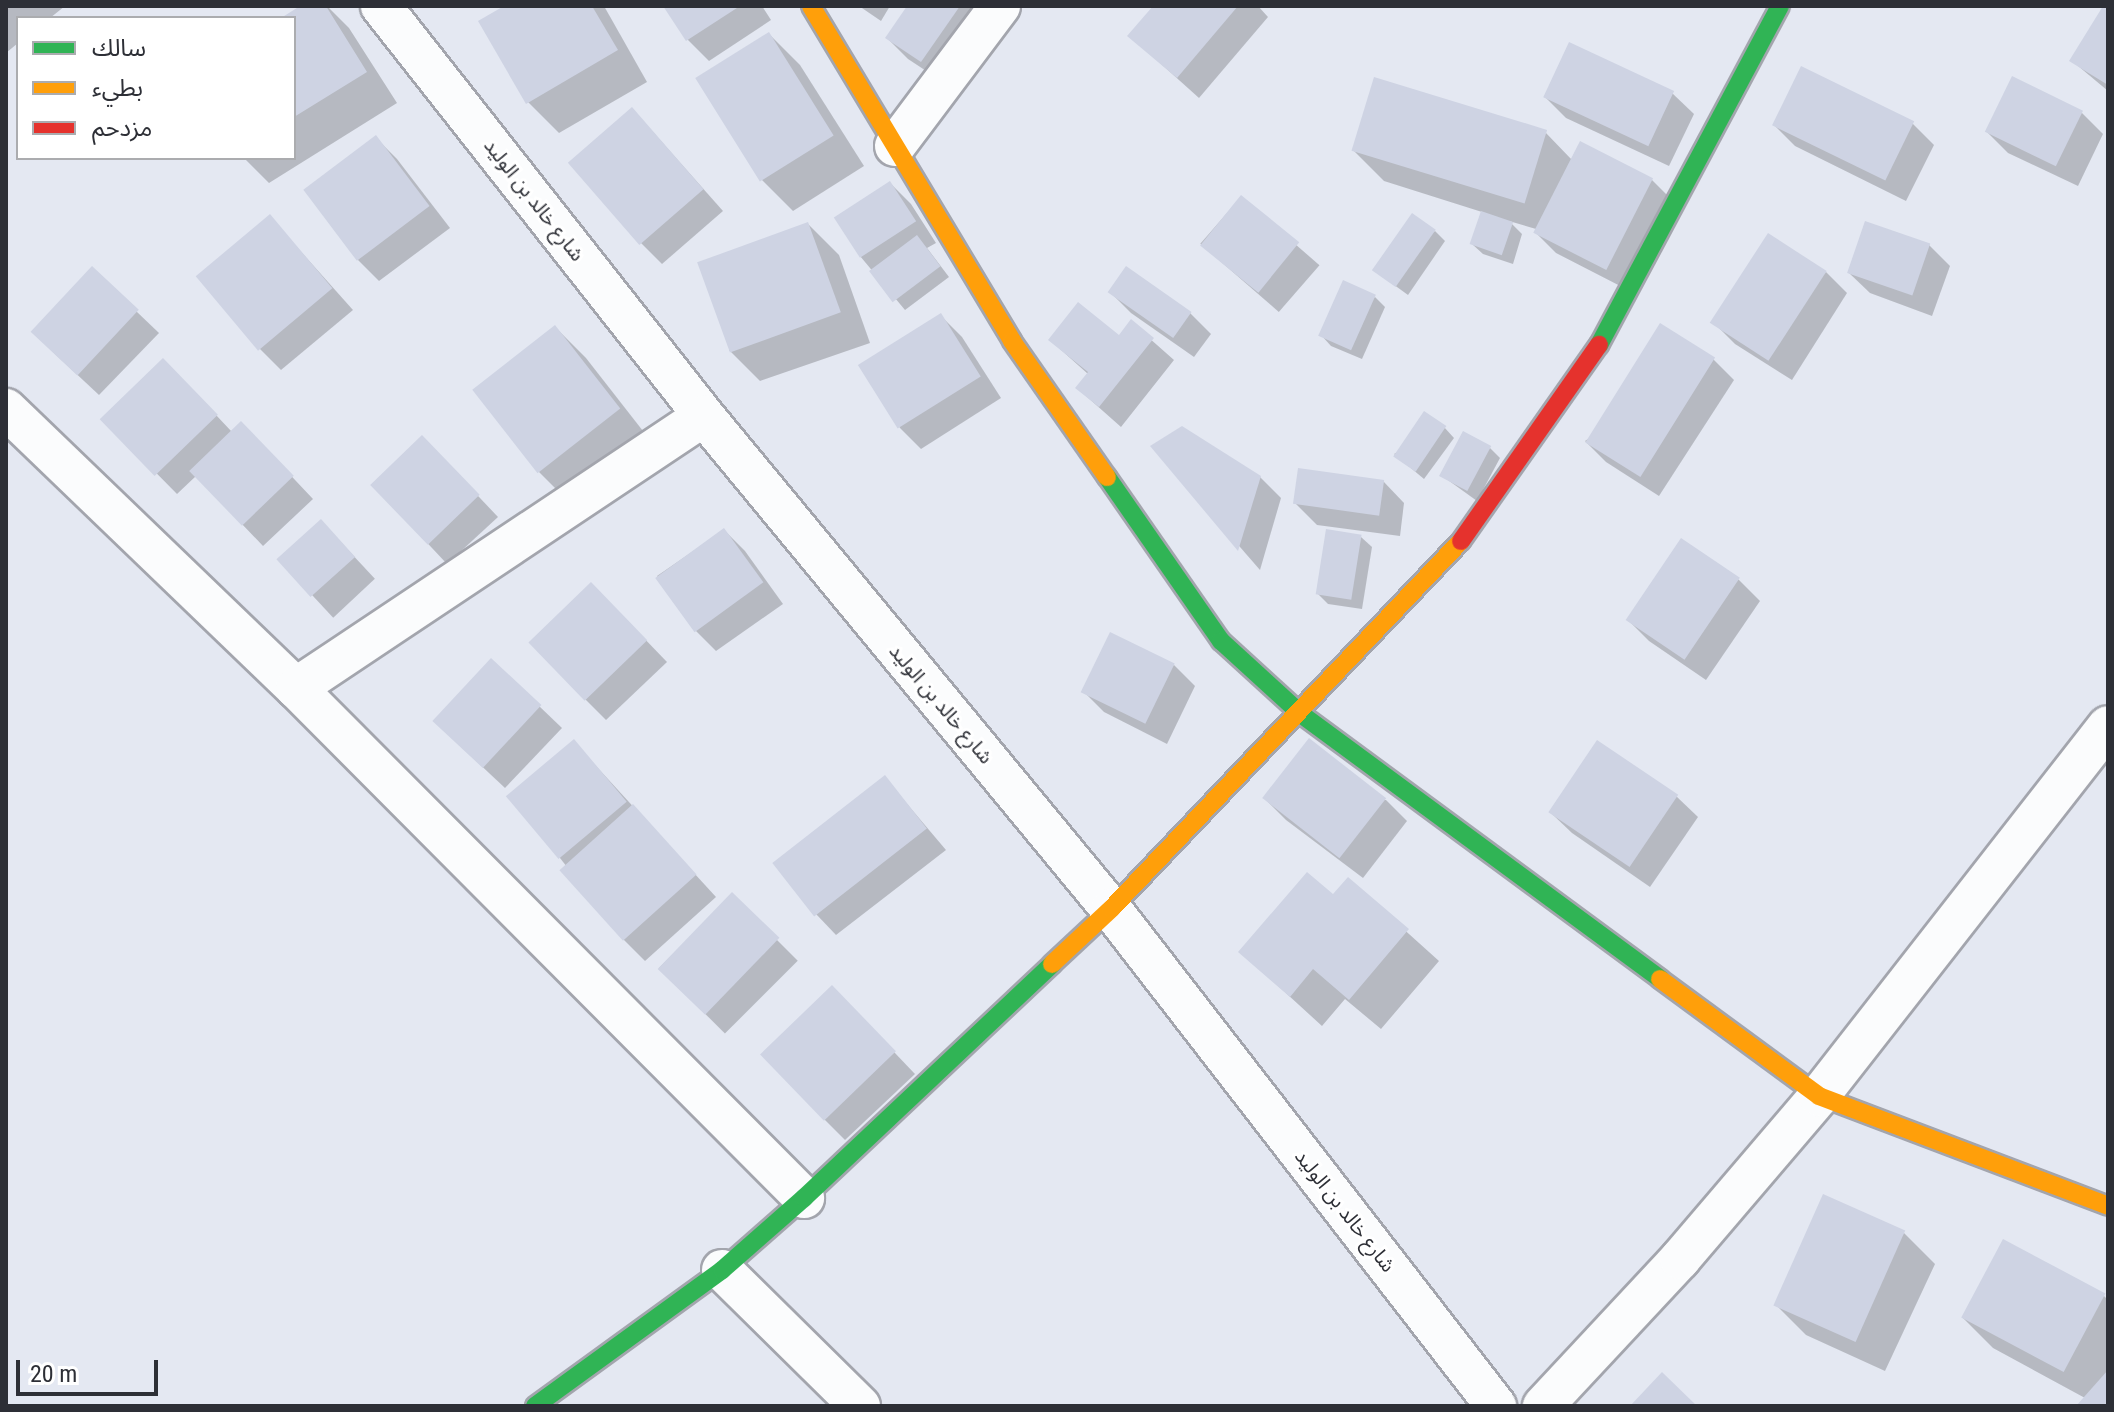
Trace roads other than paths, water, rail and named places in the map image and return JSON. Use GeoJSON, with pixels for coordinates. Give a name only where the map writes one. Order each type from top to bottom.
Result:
{"type":"FeatureCollection","features":[{"type":"Feature","properties":{"kind":"street","name":"شارع خالد بن الوليد"},"geometry":{"type":"LineString","coordinates":[[381,6],[704,416],[1111,909],[1496,1406]]}},
{"type":"Feature","properties":{"kind":"street"},"geometry":{"type":"LineString","coordinates":[[811,6],[1012,341],[1221,641],[1301,714],[1819,1096],[2108,1206]]}},
{"type":"Feature","properties":{"kind":"street"},"geometry":{"type":"LineString","coordinates":[[895,146],[1000,6]]}},
{"type":"Feature","properties":{"kind":"street"},"geometry":{"type":"LineString","coordinates":[[535,1406],[722,1270],[804,1198],[1111,909],[1455,550],[1592,358],[1780,6]]}},
{"type":"Feature","properties":{"kind":"street"},"geometry":{"type":"LineString","coordinates":[[6,409],[296,688],[804,1198]]}},
{"type":"Feature","properties":{"kind":"street"},"geometry":{"type":"LineString","coordinates":[[296,688],[704,416]]}},
{"type":"Feature","properties":{"kind":"street"},"geometry":{"type":"LineString","coordinates":[[1543,1406],[1680,1259],[1819,1096],[2108,726]]}},
{"type":"Feature","properties":{"kind":"street"},"geometry":{"type":"LineString","coordinates":[[722,1270],[860,1406]]}}]}
